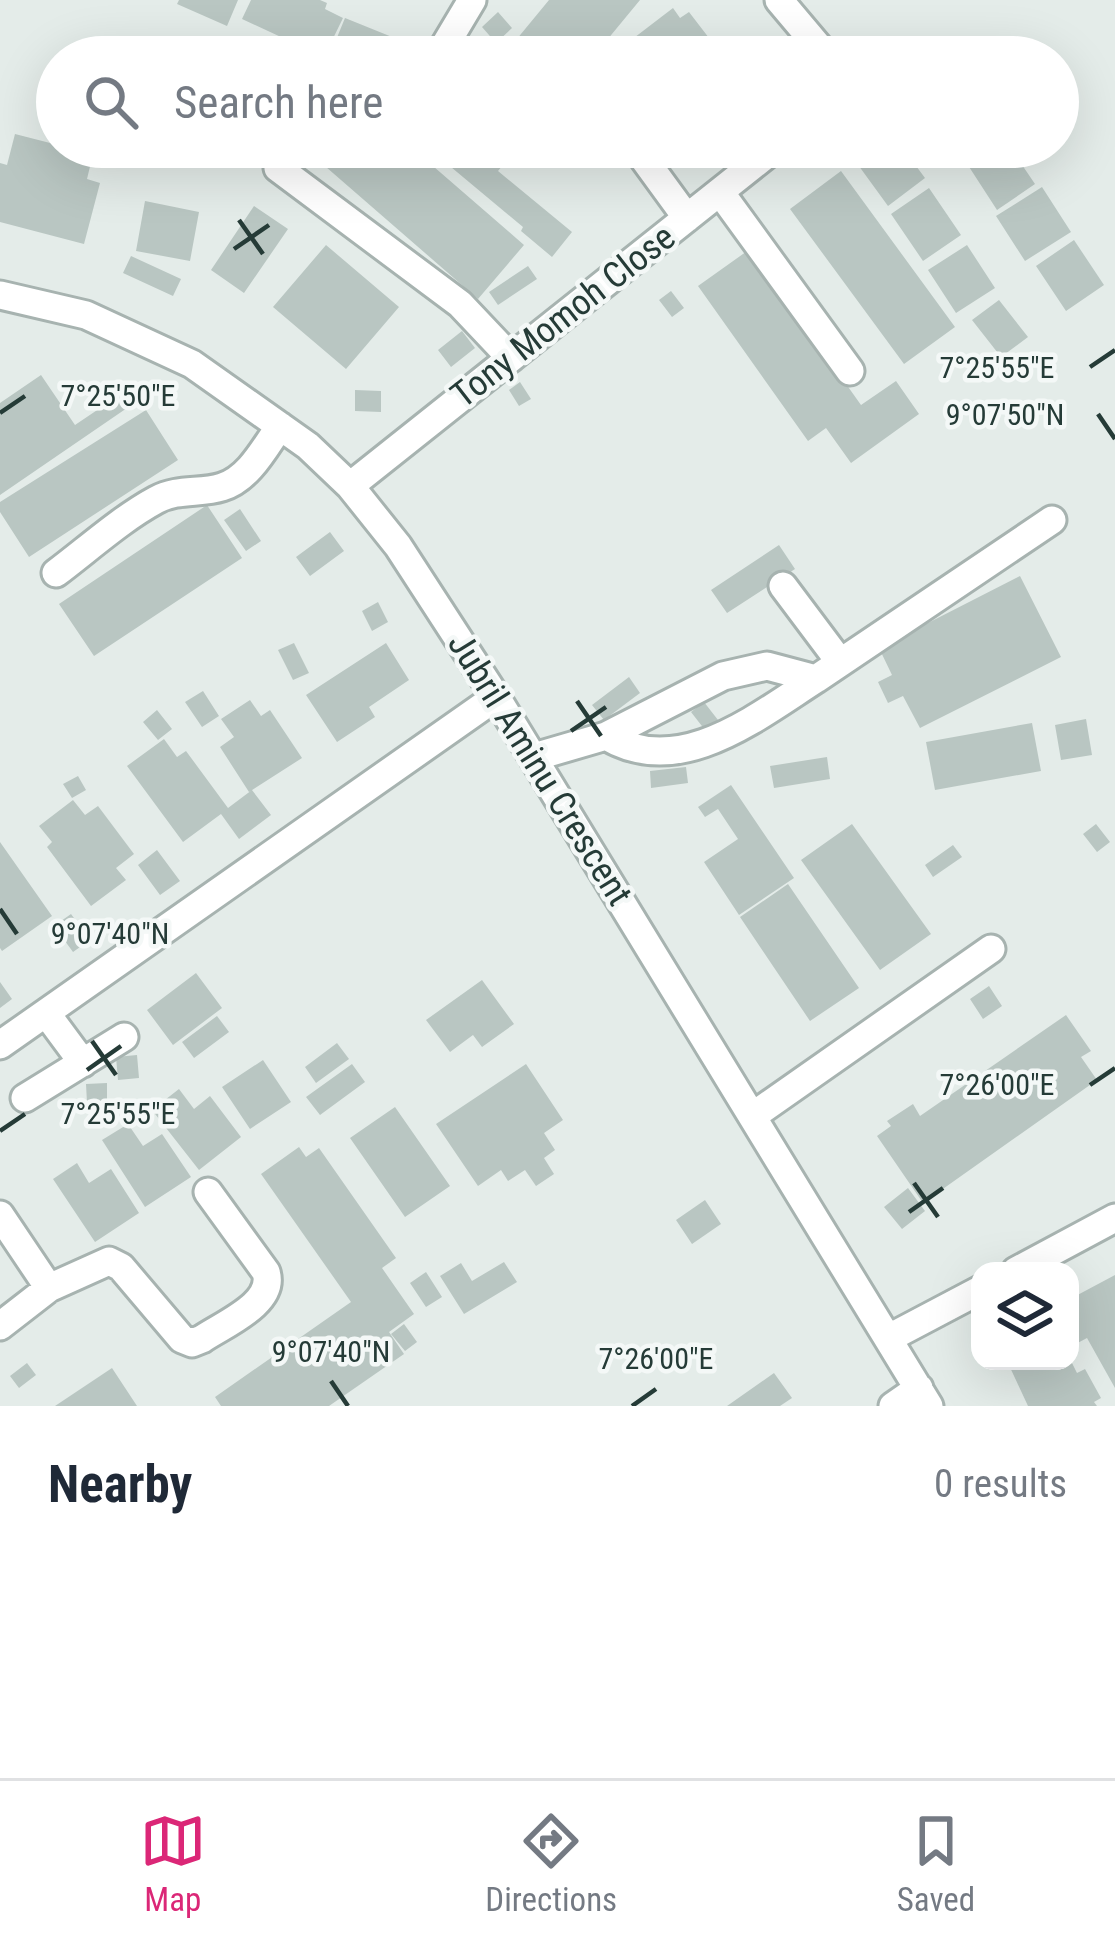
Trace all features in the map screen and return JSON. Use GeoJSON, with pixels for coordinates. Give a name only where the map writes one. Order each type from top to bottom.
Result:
{"type":"FeatureCollection","features":[{"type":"Feature","properties":{"kind":"street"},"geometry":{"type":"LineString","coordinates":[[451,36],[472,0]]}},
{"type":"Feature","properties":{"kind":"street"},"geometry":{"type":"LineString","coordinates":[[779,0],[809,36]]}},
{"type":"Feature","properties":{"kind":"street"},"geometry":{"type":"LineString","coordinates":[[278,168],[460,304],[511,358]]}},
{"type":"Feature","properties":{"kind":"street"},"geometry":{"type":"LineString","coordinates":[[650,168],[687,218]]}},
{"type":"Feature","properties":{"kind":"street","name":"Tony Momoh Close"},"geometry":{"type":"LineString","coordinates":[[350,486],[750,168]]}},
{"type":"Feature","properties":{"kind":"street"},"geometry":{"type":"LineString","coordinates":[[720,192],[850,371]]}},
{"type":"Feature","properties":{"kind":"street","name":"Jubril Aminu Crescent"},"geometry":{"type":"LineString","coordinates":[[0,295],[86,315],[192,364],[308,446],[350,486],[398,546],[534,757],[924,1397]]}},
{"type":"Feature","properties":{"kind":"street"},"geometry":{"type":"LineString","coordinates":[[56,573],[158,499],[190,489],[222,487],[237,478],[254,464],[280,426]]}},
{"type":"Feature","properties":{"kind":"street"},"geometry":{"type":"LineString","coordinates":[[606,736],[629,750],[673,752],[720,738],[817,679],[1052,520]]}},
{"type":"Feature","properties":{"kind":"street"},"geometry":{"type":"LineString","coordinates":[[783,586],[840,662]]}},
{"type":"Feature","properties":{"kind":"street"},"geometry":{"type":"LineString","coordinates":[[534,757],[606,736],[722,676],[767,666],[817,679]]}},
{"type":"Feature","properties":{"kind":"street"},"geometry":{"type":"LineString","coordinates":[[0,1046],[496,697]]}},
{"type":"Feature","properties":{"kind":"street"},"geometry":{"type":"LineString","coordinates":[[754,1115],[991,950]]}},
{"type":"Feature","properties":{"kind":"street"},"geometry":{"type":"LineString","coordinates":[[46,1013],[83,1063]]}},
{"type":"Feature","properties":{"kind":"street"},"geometry":{"type":"LineString","coordinates":[[25,1098],[124,1037]]}},
{"type":"Feature","properties":{"kind":"street"},"geometry":{"type":"LineString","coordinates":[[0,1326],[49,1288],[109,1261],[121,1267],[182,1339],[202,1340],[265,1296],[269,1283],[266,1272],[208,1192]]}},
{"type":"Feature","properties":{"kind":"street"},"geometry":{"type":"LineString","coordinates":[[0,1215],[49,1288]]}},
{"type":"Feature","properties":{"kind":"street"},"geometry":{"type":"LineString","coordinates":[[1033,1262],[1115,1218]]}},
{"type":"Feature","properties":{"kind":"street"},"geometry":{"type":"LineString","coordinates":[[890,1338],[971,1295]]}},
{"type":"Feature","properties":{"kind":"street"},"geometry":{"type":"LineString","coordinates":[[893,1406],[924,1397]]}},
{"type":"Feature","properties":{"kind":"building"},"geometry":{"type":"Polygon","coordinates":[[[179,0],[238,0],[227,26],[177,4],[179,0]]]}},
{"type":"Feature","properties":{"kind":"building"},"geometry":{"type":"Polygon","coordinates":[[[251,0],[320,0],[327,3],[325,9],[343,18],[334,36],[279,36],[242,19],[251,0]]]}},
{"type":"Feature","properties":{"kind":"building"},"geometry":{"type":"Polygon","coordinates":[[[549,0],[640,0],[610,36],[519,36],[549,0]]]}},
{"type":"Feature","properties":{"kind":"building"},"geometry":{"type":"Polygon","coordinates":[[[673,8],[680,18],[689,12],[707,36],[636,36],[673,8]]]}},
{"type":"Feature","properties":{"kind":"building"},"geometry":{"type":"Polygon","coordinates":[[[498,12],[512,28],[503,36],[490,36],[482,27],[498,12]]]}},
{"type":"Feature","properties":{"kind":"building"},"geometry":{"type":"Polygon","coordinates":[[[345,18],[390,36],[338,36],[345,18]]]}},
{"type":"Feature","properties":{"kind":"building"},"geometry":{"type":"Polygon","coordinates":[[[15,134],[36,139],[36,168],[90,168],[87,179],[100,183],[84,244],[0,222],[0,163],[7,165],[15,134]]]}},
{"type":"Feature","properties":{"kind":"building"},"geometry":{"type":"Polygon","coordinates":[[[327,168],[435,168],[524,245],[478,299],[327,168]]]}},
{"type":"Feature","properties":{"kind":"building"},"geometry":{"type":"Polygon","coordinates":[[[452,168],[500,168],[498,171],[572,232],[552,257],[521,231],[523,227],[452,168]]]}},
{"type":"Feature","properties":{"kind":"building"},"geometry":{"type":"Polygon","coordinates":[[[860,168],[918,168],[925,178],[888,206],[860,168]]]}},
{"type":"Feature","properties":{"kind":"building"},"geometry":{"type":"Polygon","coordinates":[[[970,168],[1024,168],[1035,184],[997,210],[970,168]]]}},
{"type":"Feature","properties":{"kind":"building"},"geometry":{"type":"Polygon","coordinates":[[[841,171],[955,327],[904,364],[790,209],[841,171]]]}},
{"type":"Feature","properties":{"kind":"building"},"geometry":{"type":"Polygon","coordinates":[[[1042,187],[1071,232],[1025,261],[996,216],[1042,187]]]}},
{"type":"Feature","properties":{"kind":"building"},"geometry":{"type":"Polygon","coordinates":[[[929,188],[961,235],[923,261],[891,214],[929,188]]]}},
{"type":"Feature","properties":{"kind":"building"},"geometry":{"type":"Polygon","coordinates":[[[145,201],[199,212],[190,261],[136,251],[145,201]]]}},
{"type":"Feature","properties":{"kind":"building"},"geometry":{"type":"Polygon","coordinates":[[[254,206],[288,229],[244,293],[211,270],[254,206]]]}},
{"type":"Feature","properties":{"kind":"building"},"geometry":{"type":"Polygon","coordinates":[[[1074,240],[1104,285],[1066,311],[1036,266],[1074,240]]]}},
{"type":"Feature","properties":{"kind":"building"},"geometry":{"type":"Polygon","coordinates":[[[326,245],[399,307],[346,369],[273,307],[326,245]]]}},
{"type":"Feature","properties":{"kind":"building"},"geometry":{"type":"Polygon","coordinates":[[[967,245],[995,288],[956,313],[928,270],[967,245]]]}},
{"type":"Feature","properties":{"kind":"building"},"geometry":{"type":"Polygon","coordinates":[[[750,249],[861,405],[896,381],[919,414],[851,463],[826,428],[808,441],[698,286],[750,249]]]}},
{"type":"Feature","properties":{"kind":"building"},"geometry":{"type":"Polygon","coordinates":[[[131,256],[181,279],[173,296],[123,273],[131,256]]]}},
{"type":"Feature","properties":{"kind":"building"},"geometry":{"type":"Polygon","coordinates":[[[528,266],[537,279],[498,305],[489,292],[528,266]]]}},
{"type":"Feature","properties":{"kind":"building"},"geometry":{"type":"Polygon","coordinates":[[[671,291],[684,308],[672,317],[659,300],[671,291]]]}},
{"type":"Feature","properties":{"kind":"building"},"geometry":{"type":"Polygon","coordinates":[[[999,300],[1028,337],[1001,357],[972,320],[999,300]]]}},
{"type":"Feature","properties":{"kind":"building"},"geometry":{"type":"Polygon","coordinates":[[[462,331],[475,348],[451,367],[438,350],[462,331]]]}},
{"type":"Feature","properties":{"kind":"building"},"geometry":{"type":"Polygon","coordinates":[[[41,375],[75,425],[118,396],[127,408],[0,495],[0,403],[41,375]]]}},
{"type":"Feature","properties":{"kind":"building"},"geometry":{"type":"Polygon","coordinates":[[[520,382],[531,399],[519,406],[509,390],[520,382]]]}},
{"type":"Feature","properties":{"kind":"building"},"geometry":{"type":"Polygon","coordinates":[[[355,390],[381,391],[381,412],[355,411],[355,390]]]}},
{"type":"Feature","properties":{"kind":"building"},"geometry":{"type":"Polygon","coordinates":[[[146,410],[178,460],[29,557],[0,512],[0,502],[146,410]]]}},
{"type":"Feature","properties":{"kind":"building"},"geometry":{"type":"Polygon","coordinates":[[[207,505],[242,558],[94,656],[59,604],[207,505]]]}},
{"type":"Feature","properties":{"kind":"building"},"geometry":{"type":"Polygon","coordinates":[[[240,509],[261,541],[246,551],[224,520],[240,509]]]}},
{"type":"Feature","properties":{"kind":"building"},"geometry":{"type":"Polygon","coordinates":[[[330,532],[344,551],[310,576],[296,557],[330,532]]]}},
{"type":"Feature","properties":{"kind":"building"},"geometry":{"type":"Polygon","coordinates":[[[779,545],[795,569],[727,613],[711,590],[779,545]]]}},
{"type":"Feature","properties":{"kind":"building"},"geometry":{"type":"Polygon","coordinates":[[[1020,576],[1061,657],[920,728],[903,696],[888,703],[878,682],[892,675],[879,648],[1020,576]]]}},
{"type":"Feature","properties":{"kind":"building"},"geometry":{"type":"Polygon","coordinates":[[[378,602],[388,622],[372,631],[362,611],[378,602]]]}},
{"type":"Feature","properties":{"kind":"building"},"geometry":{"type":"Polygon","coordinates":[[[294,643],[309,673],[293,680],[278,650],[294,643]]]}},
{"type":"Feature","properties":{"kind":"building"},"geometry":{"type":"Polygon","coordinates":[[[386,643],[409,680],[369,707],[375,717],[337,742],[306,695],[386,643]]]}},
{"type":"Feature","properties":{"kind":"building"},"geometry":{"type":"Polygon","coordinates":[[[629,677],[640,693],[604,720],[592,705],[629,677]]]}},
{"type":"Feature","properties":{"kind":"building"},"geometry":{"type":"Polygon","coordinates":[[[203,691],[219,716],[202,727],[185,702],[203,691]]]}},
{"type":"Feature","properties":{"kind":"building"},"geometry":{"type":"Polygon","coordinates":[[[250,700],[261,716],[270,710],[302,758],[249,792],[220,747],[234,737],[221,719],[250,700]]]}},
{"type":"Feature","properties":{"kind":"building"},"geometry":{"type":"Polygon","coordinates":[[[704,702],[718,720],[705,730],[691,712],[704,702]]]}},
{"type":"Feature","properties":{"kind":"building"},"geometry":{"type":"Polygon","coordinates":[[[157,710],[172,729],[158,740],[143,722],[157,710]]]}},
{"type":"Feature","properties":{"kind":"building"},"geometry":{"type":"Polygon","coordinates":[[[1086,719],[1092,755],[1061,760],[1055,725],[1086,719]]]}},
{"type":"Feature","properties":{"kind":"building"},"geometry":{"type":"Polygon","coordinates":[[[1032,723],[1041,771],[935,790],[926,742],[1032,723]]]}},
{"type":"Feature","properties":{"kind":"building"},"geometry":{"type":"Polygon","coordinates":[[[164,739],[177,757],[186,751],[228,808],[252,790],[271,815],[239,839],[221,814],[183,842],[127,766],[164,739]]]}},
{"type":"Feature","properties":{"kind":"building"},"geometry":{"type":"Polygon","coordinates":[[[827,757],[830,779],[774,788],[770,766],[827,757]]]}},
{"type":"Feature","properties":{"kind":"building"},"geometry":{"type":"Polygon","coordinates":[[[686,767],[688,783],[651,788],[650,771],[686,767]]]}},
{"type":"Feature","properties":{"kind":"building"},"geometry":{"type":"Polygon","coordinates":[[[78,776],[86,790],[72,798],[63,784],[78,776]]]}},
{"type":"Feature","properties":{"kind":"building"},"geometry":{"type":"Polygon","coordinates":[[[731,785],[794,878],[739,915],[704,862],[738,839],[718,809],[705,817],[698,807],[731,785]]]}},
{"type":"Feature","properties":{"kind":"building"},"geometry":{"type":"Polygon","coordinates":[[[73,800],[85,815],[98,806],[134,854],[116,868],[126,880],[91,906],[47,847],[52,842],[39,826],[73,800]]]}},
{"type":"Feature","properties":{"kind":"building"},"geometry":{"type":"Polygon","coordinates":[[[852,824],[931,934],[880,970],[801,860],[852,824]]]}},
{"type":"Feature","properties":{"kind":"building"},"geometry":{"type":"Polygon","coordinates":[[[1096,824],[1110,842],[1097,852],[1083,834],[1096,824]]]}},
{"type":"Feature","properties":{"kind":"building"},"geometry":{"type":"Polygon","coordinates":[[[0,842],[52,916],[2,951],[0,948],[0,842]]]}},
{"type":"Feature","properties":{"kind":"building"},"geometry":{"type":"Polygon","coordinates":[[[953,845],[962,857],[933,877],[925,865],[953,845]]]}},
{"type":"Feature","properties":{"kind":"building"},"geometry":{"type":"Polygon","coordinates":[[[157,850],[180,881],[160,895],[138,865],[157,850]]]}},
{"type":"Feature","properties":{"kind":"building"},"geometry":{"type":"Polygon","coordinates":[[[788,884],[859,988],[810,1021],[740,917],[788,884]]]}},
{"type":"Feature","properties":{"kind":"building"},"geometry":{"type":"Polygon","coordinates":[[[71,914],[90,940],[73,952],[54,926],[71,914]]]}},
{"type":"Feature","properties":{"kind":"building"},"geometry":{"type":"Polygon","coordinates":[[[196,973],[222,1008],[173,1045],[147,1010],[196,973]]]}},
{"type":"Feature","properties":{"kind":"building"},"geometry":{"type":"Polygon","coordinates":[[[482,980],[514,1024],[482,1047],[473,1035],[450,1052],[426,1020],[482,980]]]}},
{"type":"Feature","properties":{"kind":"building"},"geometry":{"type":"Polygon","coordinates":[[[0,982],[12,999],[0,1008],[0,982]]]}},
{"type":"Feature","properties":{"kind":"building"},"geometry":{"type":"Polygon","coordinates":[[[989,986],[1002,1006],[983,1019],[970,999],[989,986]]]}},
{"type":"Feature","properties":{"kind":"building"},"geometry":{"type":"Polygon","coordinates":[[[1066,1015],[1091,1051],[1081,1057],[1097,1080],[923,1203],[877,1136],[891,1126],[887,1121],[913,1104],[920,1116],[1066,1015]]]}},
{"type":"Feature","properties":{"kind":"building"},"geometry":{"type":"Polygon","coordinates":[[[217,1016],[229,1032],[194,1058],[182,1042],[217,1016]]]}},
{"type":"Feature","properties":{"kind":"building"},"geometry":{"type":"Polygon","coordinates":[[[337,1043],[349,1059],[316,1083],[305,1067],[337,1043]]]}},
{"type":"Feature","properties":{"kind":"building"},"geometry":{"type":"Polygon","coordinates":[[[137,1055],[139,1078],[118,1080],[116,1057],[137,1055]]]}},
{"type":"Feature","properties":{"kind":"building"},"geometry":{"type":"Polygon","coordinates":[[[263,1060],[291,1102],[250,1129],[222,1087],[263,1060]]]}},
{"type":"Feature","properties":{"kind":"building"},"geometry":{"type":"Polygon","coordinates":[[[352,1064],[365,1082],[320,1115],[306,1097],[352,1064]]]}},
{"type":"Feature","properties":{"kind":"building"},"geometry":{"type":"Polygon","coordinates":[[[526,1064],[563,1120],[544,1133],[555,1150],[544,1158],[554,1174],[536,1186],[525,1170],[508,1181],[501,1170],[478,1186],[436,1124],[526,1064]]]}},
{"type":"Feature","properties":{"kind":"building"},"geometry":{"type":"Polygon","coordinates":[[[107,1083],[107,1102],[87,1103],[86,1084],[107,1083]]]}},
{"type":"Feature","properties":{"kind":"building"},"geometry":{"type":"Polygon","coordinates":[[[179,1089],[194,1109],[210,1096],[241,1137],[199,1170],[152,1110],[179,1089]]]}},
{"type":"Feature","properties":{"kind":"building"},"geometry":{"type":"Polygon","coordinates":[[[395,1107],[450,1186],[405,1217],[350,1138],[395,1107]]]}},
{"type":"Feature","properties":{"kind":"building"},"geometry":{"type":"Polygon","coordinates":[[[128,1124],[143,1146],[162,1134],[191,1177],[145,1207],[102,1140],[128,1124]]]}},
{"type":"Feature","properties":{"kind":"building"},"geometry":{"type":"Polygon","coordinates":[[[299,1147],[306,1157],[319,1148],[396,1258],[382,1268],[414,1314],[389,1332],[404,1354],[329,1406],[221,1406],[215,1397],[351,1302],[261,1174],[299,1147]]]}},
{"type":"Feature","properties":{"kind":"building"},"geometry":{"type":"Polygon","coordinates":[[[77,1163],[89,1183],[111,1169],[139,1213],[95,1242],[53,1179],[77,1163]]]}},
{"type":"Feature","properties":{"kind":"building"},"geometry":{"type":"Polygon","coordinates":[[[908,1188],[925,1211],[902,1229],[884,1207],[908,1188]]]}},
{"type":"Feature","properties":{"kind":"building"},"geometry":{"type":"Polygon","coordinates":[[[705,1200],[721,1224],[692,1244],[676,1220],[705,1200]]]}},
{"type":"Feature","properties":{"kind":"building"},"geometry":{"type":"Polygon","coordinates":[[[504,1262],[517,1282],[464,1314],[440,1276],[461,1263],[472,1281],[504,1262]]]}},
{"type":"Feature","properties":{"kind":"building"},"geometry":{"type":"Polygon","coordinates":[[[426,1272],[442,1297],[426,1307],[410,1283],[426,1272]]]}},
{"type":"Feature","properties":{"kind":"building"},"geometry":{"type":"Polygon","coordinates":[[[1115,1275],[1115,1388],[1087,1338],[1079,1342],[1079,1294],[1115,1275]]]}},
{"type":"Feature","properties":{"kind":"building"},"geometry":{"type":"Polygon","coordinates":[[[404,1324],[417,1342],[405,1351],[391,1334],[404,1324]]]}},
{"type":"Feature","properties":{"kind":"building"},"geometry":{"type":"Polygon","coordinates":[[[27,1363],[36,1375],[19,1388],[10,1376],[27,1363]]]}},
{"type":"Feature","properties":{"kind":"building"},"geometry":{"type":"Polygon","coordinates":[[[112,1368],[137,1406],[55,1406],[112,1368]]]}},
{"type":"Feature","properties":{"kind":"building"},"geometry":{"type":"Polygon","coordinates":[[[1085,1369],[1101,1398],[1094,1402],[1097,1406],[1028,1406],[1011,1370],[1077,1373],[1085,1369]]]}},
{"type":"Feature","properties":{"kind":"building"},"geometry":{"type":"Polygon","coordinates":[[[774,1373],[792,1398],[780,1406],[727,1406],[774,1373]]]}}]}
